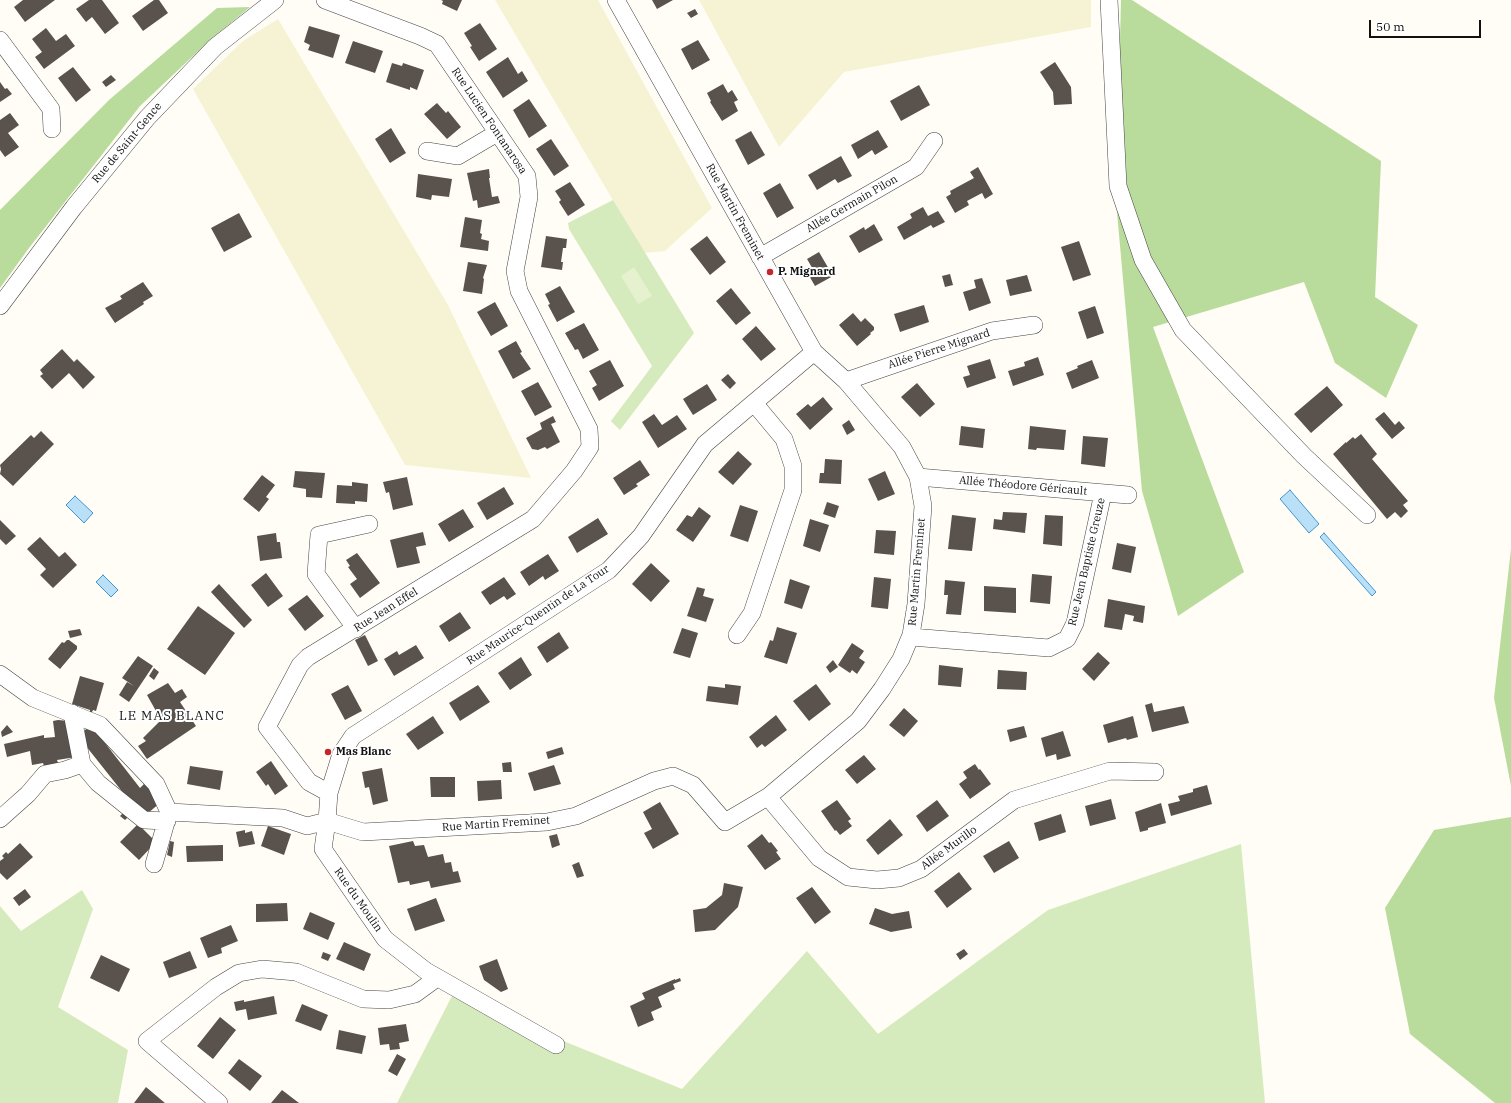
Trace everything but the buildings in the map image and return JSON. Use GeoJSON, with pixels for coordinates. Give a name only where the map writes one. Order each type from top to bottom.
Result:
{"type":"FeatureCollection","features":[{"type":"Feature","properties":{"kind":"street","name":"Rue de Saint-Gence"},"geometry":{"type":"LineString","coordinates":[[0,306],[74,207],[147,118],[215,47],[275,0]]}},
{"type":"Feature","properties":{"kind":"street","name":"Rue Lucien Fontanarosa"},"geometry":{"type":"LineString","coordinates":[[325,0],[420,36],[437,44],[527,176],[529,197],[515,271],[519,291],[589,429],[590,447]]}},
{"type":"Feature","properties":{"kind":"street","name":"Rue Martin Freminet"},"geometry":{"type":"LineString","coordinates":[[327,821],[363,832],[547,822],[576,816],[654,781],[673,776],[693,785],[725,822],[768,797],[858,721],[882,689],[901,659],[910,637],[916,604],[923,506],[918,478],[902,447],[846,381],[814,352],[616,0]]}},
{"type":"Feature","properties":{"kind":"street"},"geometry":{"type":"LineString","coordinates":[[1109,0],[1118,186],[1143,260],[1183,330],[1304,456],[1367,515]]}},
{"type":"Feature","properties":{"kind":"street"},"geometry":{"type":"LineString","coordinates":[[0,40],[51,109],[52,129]]}},
{"type":"Feature","properties":{"kind":"street"},"geometry":{"type":"LineString","coordinates":[[427,151],[458,156],[497,133]]}},
{"type":"Feature","properties":{"kind":"street","name":"Allée Germain Pilon"},"geometry":{"type":"LineString","coordinates":[[760,257],[916,167],[934,142]]}},
{"type":"Feature","properties":{"kind":"street","name":"Allée Pierre Mignard"},"geometry":{"type":"LineString","coordinates":[[846,381],[992,331],[1034,325]]}},
{"type":"Feature","properties":{"kind":"street","name":"Rue Maurice-Quentin de La Tour"},"geometry":{"type":"LineString","coordinates":[[327,821],[329,793],[341,754],[353,736],[608,570],[641,536],[706,444],[814,352]]}},
{"type":"Feature","properties":{"kind":"street"},"geometry":{"type":"LineString","coordinates":[[737,635],[752,612],[793,490],[793,466],[784,439],[754,403]]}},
{"type":"Feature","properties":{"kind":"street","name":"Rue Jean Effel"},"geometry":{"type":"LineString","coordinates":[[329,793],[309,782],[267,727],[300,665],[308,657],[356,629],[533,519],[574,471],[590,447]]}},
{"type":"Feature","properties":{"kind":"street","name":"Allée Théodore Géricault"},"geometry":{"type":"LineString","coordinates":[[918,478],[1128,495]]}},
{"type":"Feature","properties":{"kind":"street","name":"Rue Jean Baptiste Greuze"},"geometry":{"type":"LineString","coordinates":[[910,637],[1049,648],[1067,639],[1075,624],[1103,493]]}},
{"type":"Feature","properties":{"kind":"street"},"geometry":{"type":"LineString","coordinates":[[356,629],[316,574],[319,535],[369,524]]}},
{"type":"Feature","properties":{"kind":"street"},"geometry":{"type":"LineString","coordinates":[[0,674],[33,698],[100,724],[156,784],[167,822],[154,864]]}},
{"type":"Feature","properties":{"kind":"street"},"geometry":{"type":"LineString","coordinates":[[72,713],[82,764],[98,783],[144,820],[167,822],[283,818],[308,826],[327,821]]}},
{"type":"Feature","properties":{"kind":"street"},"geometry":{"type":"LineString","coordinates":[[0,820],[28,794],[45,774],[65,770],[82,764]]}},
{"type":"Feature","properties":{"kind":"street","name":"Allée Murillo"},"geometry":{"type":"LineString","coordinates":[[768,797],[819,858],[848,877],[877,880],[899,878],[921,870],[1014,800],[1110,771],[1155,772]]}},
{"type":"Feature","properties":{"kind":"street","name":"Rue du Moulin"},"geometry":{"type":"LineString","coordinates":[[327,821],[323,849],[385,939],[437,978],[556,1045]]}},
{"type":"Feature","properties":{"kind":"street"},"geometry":{"type":"LineString","coordinates":[[219,1103],[147,1041],[216,987],[239,973],[262,969],[296,972],[363,999],[390,1000],[415,994],[437,978]]}},
{"type":"Feature","properties":{"kind":"shaded area"},"geometry":{"type":"Polygon","coordinates":[[[495,0],[598,0],[712,208],[665,251],[644,253],[495,0]]]}},
{"type":"Feature","properties":{"kind":"shaded area"},"geometry":{"type":"Polygon","coordinates":[[[699,0],[1091,0],[1091,27],[844,72],[779,147],[699,0]]]}},
{"type":"Feature","properties":{"kind":"shaded area"},"geometry":{"type":"Polygon","coordinates":[[[278,19],[448,305],[531,478],[405,465],[193,89],[243,41],[278,19]]]}},
{"type":"Feature","properties":{"kind":"green space"},"geometry":{"type":"Polygon","coordinates":[[[1121,0],[1132,0],[1381,161],[1375,297],[1418,325],[1386,398],[1335,363],[1304,282],[1153,327],[1244,572],[1178,616],[1142,491],[1116,201],[1121,0]]]}},
{"type":"Feature","properties":{"kind":"green space"},"geometry":{"type":"Polygon","coordinates":[[[250,7],[210,40],[140,106],[29,248],[0,288],[0,210],[109,100],[217,8],[250,7]]]}},
{"type":"Feature","properties":{"kind":"green space"},"geometry":{"type":"Polygon","coordinates":[[[613,200],[694,333],[620,430],[611,421],[652,366],[569,229],[568,223],[613,200]]]}},
{"type":"Feature","properties":{"kind":"green space"},"geometry":{"type":"Polygon","coordinates":[[[634,267],[652,296],[638,304],[621,276],[634,267]]]}},
{"type":"Feature","properties":{"kind":"green space"},"geometry":{"type":"Polygon","coordinates":[[[1511,549],[1511,786],[1494,698],[1511,549]]]}},
{"type":"Feature","properties":{"kind":"green space"},"geometry":{"type":"Polygon","coordinates":[[[1511,817],[1511,1103],[1495,1103],[1410,1034],[1385,908],[1434,830],[1511,817]]]}},
{"type":"Feature","properties":{"kind":"green space"},"geometry":{"type":"Polygon","coordinates":[[[1241,844],[1265,1103],[397,1103],[452,996],[682,1089],[807,951],[878,1034],[1048,910],[1241,844]]]}},
{"type":"Feature","properties":{"kind":"green space"},"geometry":{"type":"Polygon","coordinates":[[[82,890],[93,909],[58,1007],[128,1050],[118,1103],[0,1103],[0,906],[21,931],[82,890]]]}},
{"type":"Feature","properties":{"kind":"water"},"geometry":{"type":"Polygon","coordinates":[[[1290,490],[1319,524],[1309,533],[1280,499],[1290,490]]]}},
{"type":"Feature","properties":{"kind":"water"},"geometry":{"type":"Polygon","coordinates":[[[75,496],[93,513],[84,523],[66,505],[75,496]]]}},
{"type":"Feature","properties":{"kind":"water"},"geometry":{"type":"Polygon","coordinates":[[[1324,533],[1376,592],[1372,596],[1320,537],[1324,533]]]}},
{"type":"Feature","properties":{"kind":"water"},"geometry":{"type":"Polygon","coordinates":[[[103,575],[118,590],[111,597],[96,582],[103,575]]]}},
{"type":"Feature","properties":{"kind":"place","name":"P. Mignard"},"geometry":{"type":"Point","coordinates":[770,272]}},
{"type":"Feature","properties":{"kind":"place","name":"Mas Blanc"},"geometry":{"type":"Point","coordinates":[328,752]}},
{"type":"Feature","properties":{"kind":"district","name":"LE MAS BLANC"},"geometry":{"type":"Point","coordinates":[172,716]}}]}
